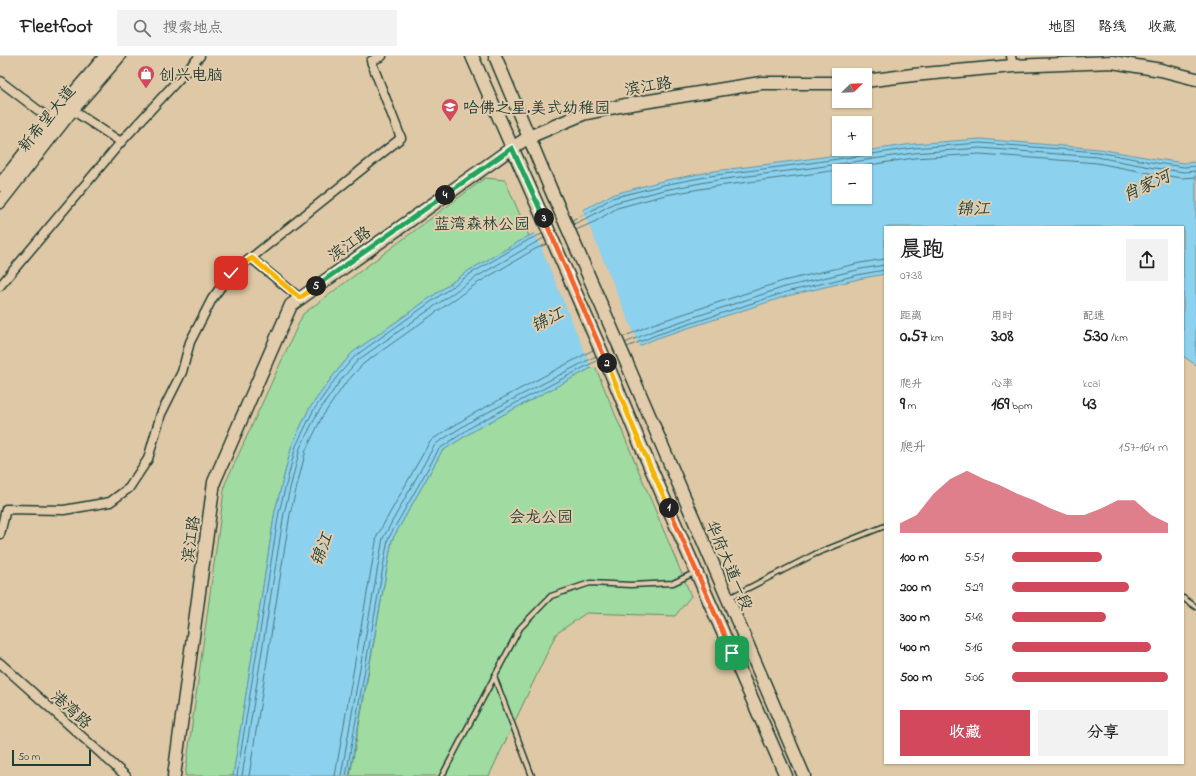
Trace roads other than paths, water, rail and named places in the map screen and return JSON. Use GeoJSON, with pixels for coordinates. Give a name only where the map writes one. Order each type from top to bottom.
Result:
{"type":"FeatureCollection","features":[{"type":"Feature","properties":{"kind":"street"},"geometry":{"type":"LineString","coordinates":[[0,185],[51,120],[106,56]]}},
{"type":"Feature","properties":{"kind":"street","name":"新希望大道"},"geometry":{"type":"LineString","coordinates":[[0,202],[72,110],[119,56]]}},
{"type":"Feature","properties":{"kind":"street"},"geometry":{"type":"LineString","coordinates":[[0,286],[121,142],[200,56]]}},
{"type":"Feature","properties":{"kind":"street"},"geometry":{"type":"LineString","coordinates":[[0,534],[6,509],[64,510],[110,502],[129,488],[148,459],[161,414],[182,372],[190,342],[212,299],[231,273],[252,258],[401,138],[371,61],[382,56]]}},
{"type":"Feature","properties":{"kind":"street"},"geometry":{"type":"LineString","coordinates":[[472,56],[537,202],[641,446],[786,776]]}},
{"type":"Feature","properties":{"kind":"street"},"geometry":{"type":"LineString","coordinates":[[495,56],[529,136]]}},
{"type":"Feature","properties":{"kind":"street"},"geometry":{"type":"LineString","coordinates":[[872,80],[1012,61],[1112,62],[1161,70],[1196,79]]}},
{"type":"Feature","properties":{"kind":"street"},"geometry":{"type":"LineString","coordinates":[[0,81],[51,120]]}},
{"type":"Feature","properties":{"kind":"street","name":"滨江路"},"geometry":{"type":"LineString","coordinates":[[174,776],[214,482],[291,305],[529,136],[583,114],[625,105],[761,83],[832,83]]}},
{"type":"Feature","properties":{"kind":"street"},"geometry":{"type":"LineString","coordinates":[[72,110],[121,142]]}},
{"type":"Feature","properties":{"kind":"street","name":"华府大道一段"},"geometry":{"type":"LineString","coordinates":[[529,136],[804,776]]}},
{"type":"Feature","properties":{"kind":"street"},"geometry":{"type":"LineString","coordinates":[[252,258],[300,298]]}},
{"type":"Feature","properties":{"kind":"street","name":"港湾路"},"geometry":{"type":"LineString","coordinates":[[0,663],[126,776]]}},
{"type":"Feature","properties":{"kind":"lane"},"geometry":{"type":"LineString","coordinates":[[727,599],[815,554],[884,526]]}},
{"type":"Feature","properties":{"kind":"lane"},"geometry":{"type":"LineString","coordinates":[[442,776],[520,628],[551,596],[590,583],[631,585],[673,583],[696,572]]}},
{"type":"Feature","properties":{"kind":"lane"},"geometry":{"type":"LineString","coordinates":[[1184,599],[1196,607]]}},
{"type":"Feature","properties":{"kind":"lane"},"geometry":{"type":"LineString","coordinates":[[494,676],[532,776]]}},
{"type":"Feature","properties":{"kind":"water"},"geometry":{"type":"Polygon","coordinates":[[[980,139],[1099,149],[1184,163],[1196,162],[1196,365],[1184,357],[1184,226],[884,226],[884,274],[787,296],[657,338],[595,366],[478,428],[442,451],[392,540],[349,776],[233,776],[275,511],[292,445],[309,409],[333,376],[352,353],[468,271],[529,236],[611,195],[662,181],[715,171],[832,156],[872,156],[872,150],[913,144],[980,139]]]}},
{"type":"Feature","properties":{"kind":"place","name":"创兴电脑"},"geometry":{"type":"Point","coordinates":[146,89]}},
{"type":"Feature","properties":{"kind":"place","name":"哈佛之星.美式幼稚园"},"geometry":{"type":"Point","coordinates":[450,122]}},
{"type":"Feature","properties":{"kind":"water label","name":"肖家河"},"geometry":{"type":"Point","coordinates":[1146,185]}},
{"type":"Feature","properties":{"kind":"water label","name":"锦江"},"geometry":{"type":"Point","coordinates":[973,208]}},
{"type":"Feature","properties":{"kind":"water label","name":"锦江"},"geometry":{"type":"Point","coordinates":[547,319]}},
{"type":"Feature","properties":{"kind":"water label","name":"锦江"},"geometry":{"type":"Point","coordinates":[321,549]}},
{"type":"Feature","properties":{"kind":"park label","name":"蓝湾森林公园"},"geometry":{"type":"Point","coordinates":[482,223]}},
{"type":"Feature","properties":{"kind":"park label","name":"会龙公园"},"geometry":{"type":"Point","coordinates":[541,516]}}]}
